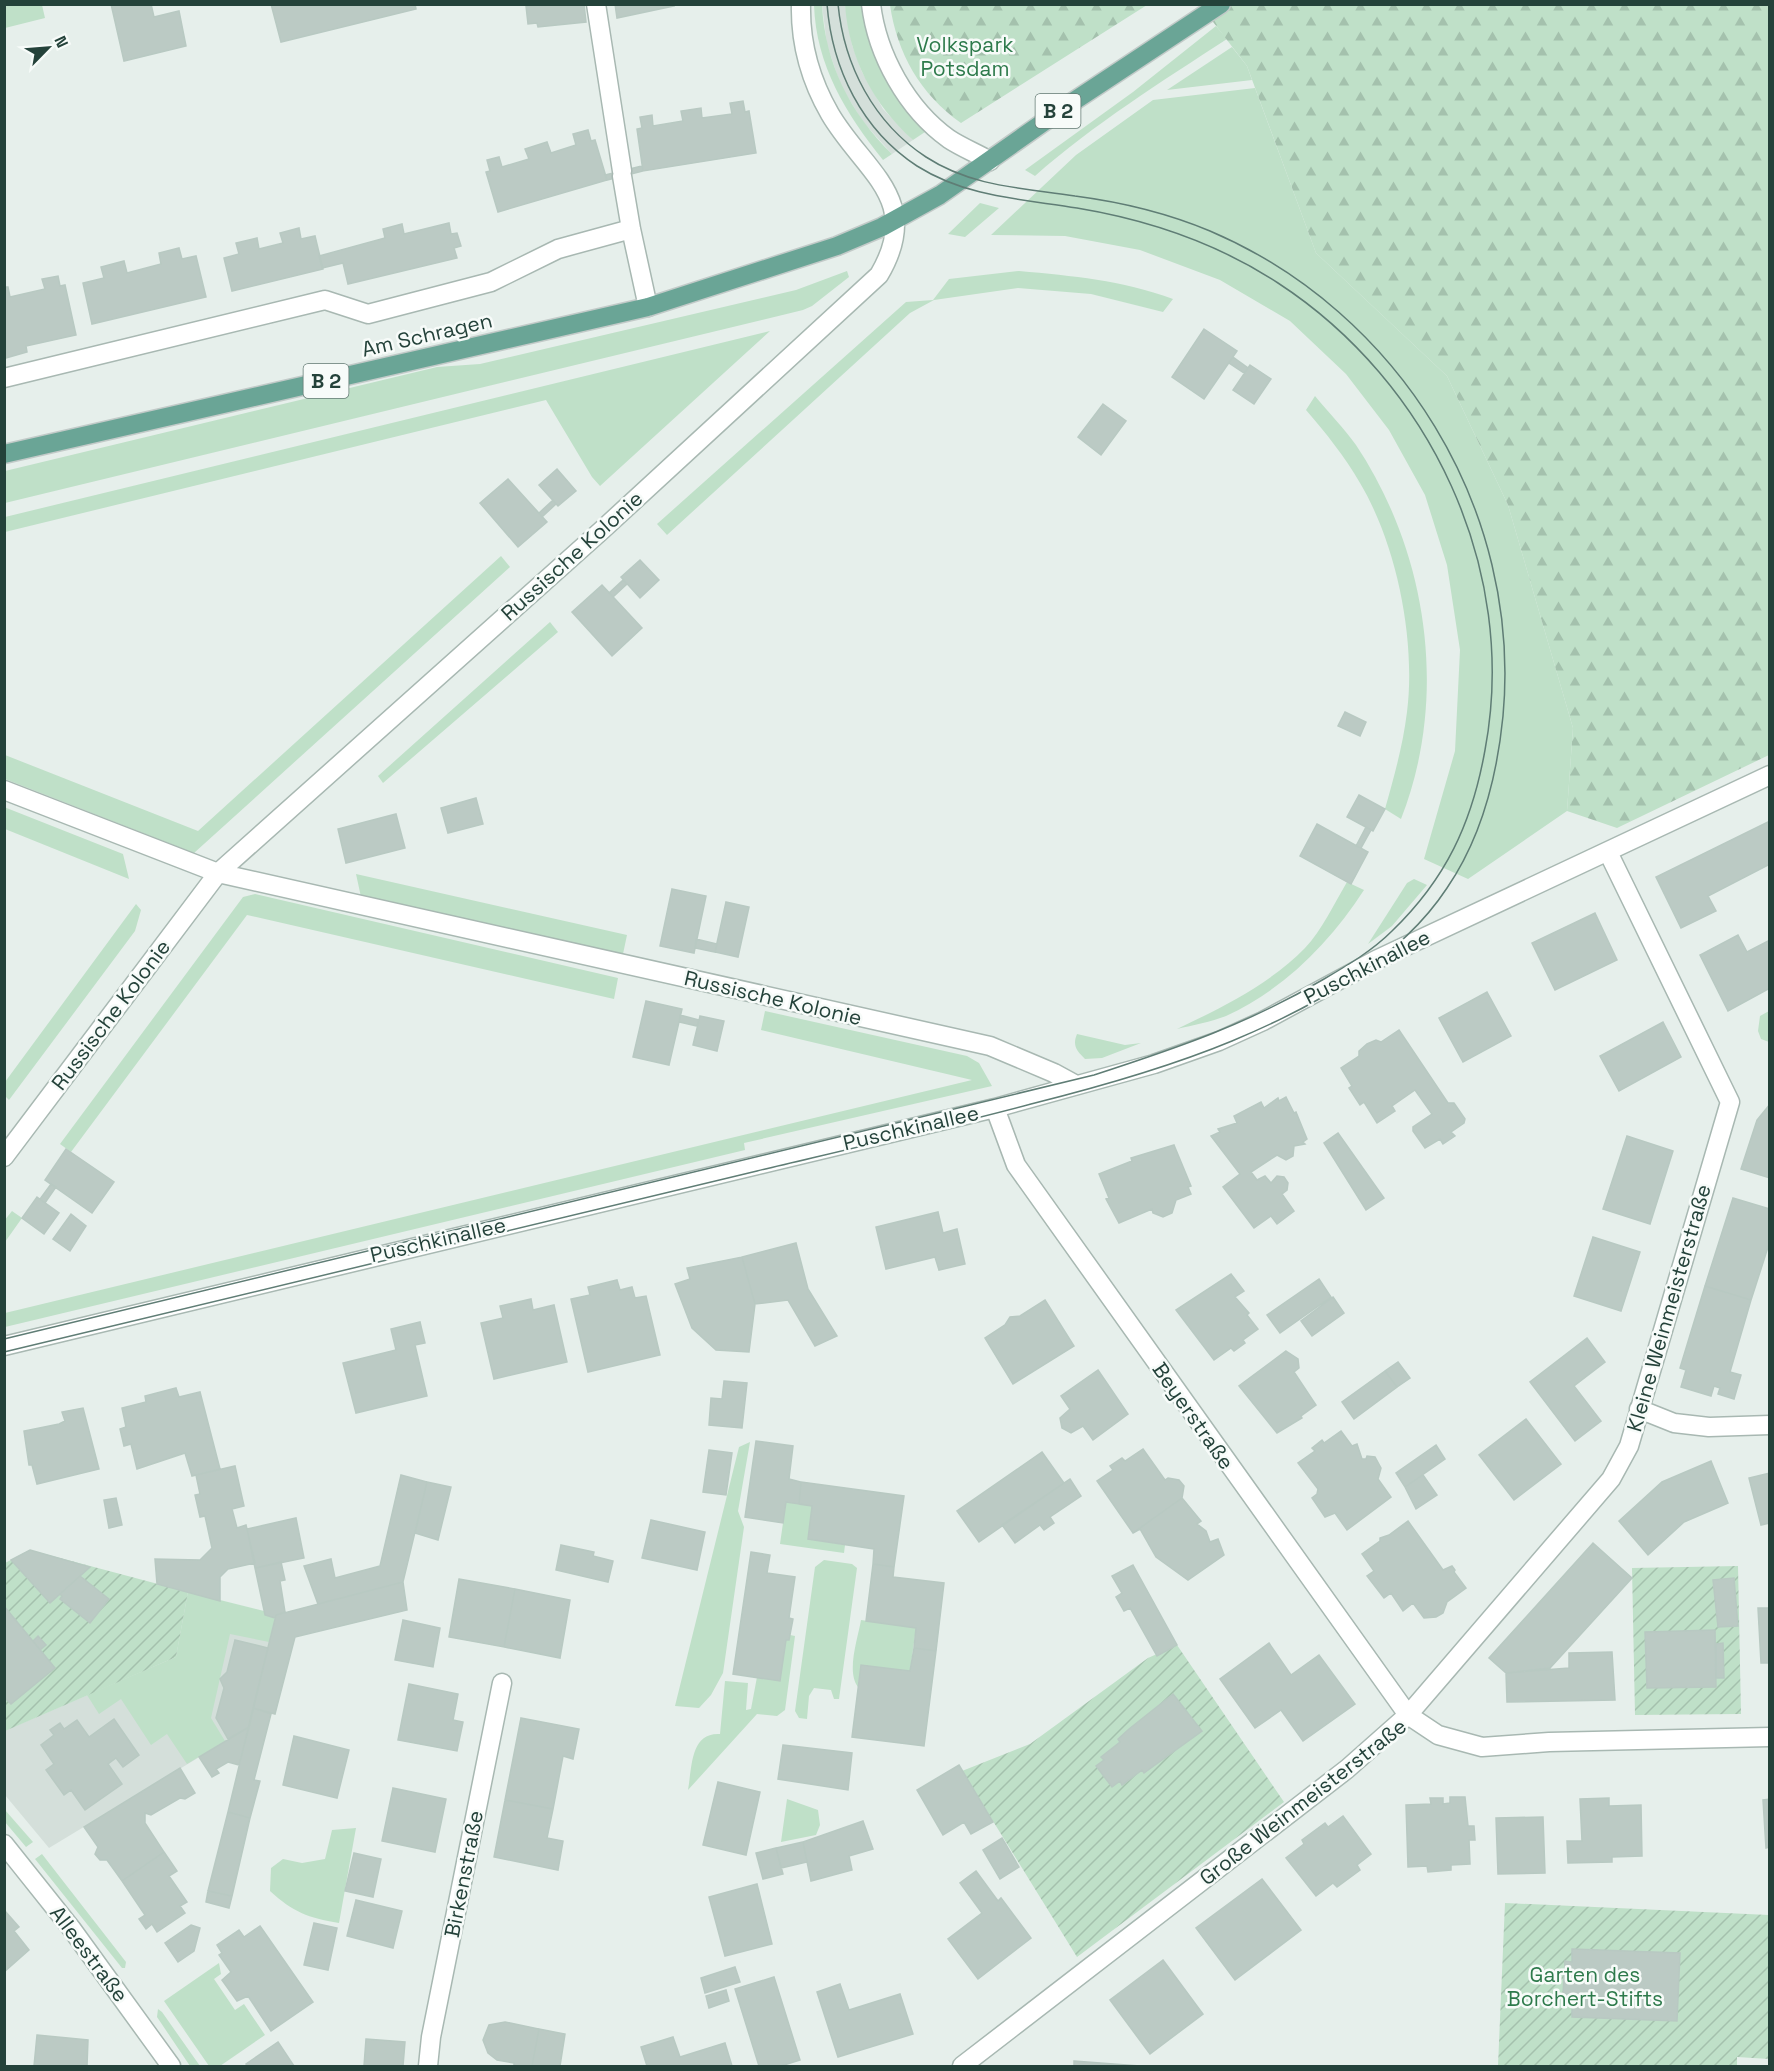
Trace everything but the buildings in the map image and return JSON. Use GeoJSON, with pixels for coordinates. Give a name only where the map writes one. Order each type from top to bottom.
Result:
{"type":"FeatureCollection","features":[{"type":"Feature","properties":{"kind":"main road","name":"B 2"},"geometry":{"type":"LineString","coordinates":[[895,220],[940,195],[1077,99],[1221,4]]}},
{"type":"Feature","properties":{"kind":"main road","name":"Am Schragen"},"geometry":{"type":"LineString","coordinates":[[4,454],[648,307],[815,255],[895,220]]}},
{"type":"Feature","properties":{"kind":"street"},"geometry":{"type":"LineString","coordinates":[[596,4],[631,229],[648,307]]}},
{"type":"Feature","properties":{"kind":"street"},"geometry":{"type":"LineString","coordinates":[[801,4],[805,47],[819,93],[841,131],[883,183],[892,201],[895,220]]}},
{"type":"Feature","properties":{"kind":"street"},"geometry":{"type":"LineString","coordinates":[[872,4],[884,54],[910,100],[949,139],[990,161]]}},
{"type":"Feature","properties":{"kind":"street","name":"Russische Kolonie"},"geometry":{"type":"LineString","coordinates":[[4,1157],[218,873],[867,288],[887,261],[893,242],[895,220]]}},
{"type":"Feature","properties":{"kind":"street","name":"Am Schragen"},"geometry":{"type":"LineString","coordinates":[[4,378],[325,300],[368,314],[491,282],[558,249],[631,229]]}},
{"type":"Feature","properties":{"kind":"street","name":"Puschkinallee"},"geometry":{"type":"LineString","coordinates":[[4,1346],[995,1108],[1154,1064],[1219,1041],[1263,1021],[1376,960],[1770,775]]}},
{"type":"Feature","properties":{"kind":"street","name":"Russische Kolonie"},"geometry":{"type":"LineString","coordinates":[[4,790],[218,873],[990,1046],[1054,1073],[1076,1085]]}},
{"type":"Feature","properties":{"kind":"street","name":"Kleine Weinmeisterstraße"},"geometry":{"type":"LineString","coordinates":[[1408,1715],[1611,1479],[1629,1446],[1730,1102],[1608,852]]}},
{"type":"Feature","properties":{"kind":"street","name":"Beyerstraße"},"geometry":{"type":"LineString","coordinates":[[995,1108],[1016,1165],[1201,1428],[1408,1715]]}},
{"type":"Feature","properties":{"kind":"street"},"geometry":{"type":"LineString","coordinates":[[1639,1409],[1674,1424],[1753,1428],[1770,1425]]}},
{"type":"Feature","properties":{"kind":"street","name":"Birkenstraße"},"geometry":{"type":"LineString","coordinates":[[428,2067],[431,2037],[502,1683]]}},
{"type":"Feature","properties":{"kind":"street","name":"Große Weinmeisterstraße"},"geometry":{"type":"LineString","coordinates":[[963,2067],[1347,1768],[1408,1715],[1438,1735],[1482,1747],[1549,1742],[1770,1737]]}},
{"type":"Feature","properties":{"kind":"street","name":"Alleestraße"},"geometry":{"type":"LineString","coordinates":[[4,1844],[71,1928],[171,2067]]}},
{"type":"Feature","properties":{"kind":"shaded area"},"geometry":{"type":"Polygon","coordinates":[[[822,5],[845,5],[852,45],[862,72],[883,109],[913,140],[892,154],[863,122],[841,86],[827,45],[822,5]]]}},
{"type":"Feature","properties":{"kind":"shaded area"},"geometry":{"type":"Polygon","coordinates":[[[188,1592],[275,1618],[249,1727],[49,1848],[5,1795],[4,1731],[176,1657],[188,1592]]]}},
{"type":"Feature","properties":{"kind":"green space","name":"Volkspark Potsdam"},"geometry":{"type":"Polygon","coordinates":[[[890,4],[1147,5],[961,123],[946,112],[922,86],[913,71],[898,40],[890,4]]]}},
{"type":"Feature","properties":{"kind":"green space"},"geometry":{"type":"Polygon","coordinates":[[[4,5],[42,5],[45,18],[5,28],[4,5]]]}},
{"type":"Feature","properties":{"kind":"green space"},"geometry":{"type":"Polygon","coordinates":[[[814,5],[822,5],[828,47],[842,86],[864,122],[892,154],[883,160],[845,107],[835,88],[820,48],[814,5]]]}},
{"type":"Feature","properties":{"kind":"green space"},"geometry":{"type":"Polygon","coordinates":[[[845,5],[862,5],[870,41],[883,73],[902,103],[925,132],[913,140],[886,111],[866,79],[852,43],[845,5]]]}},
{"type":"Feature","properties":{"kind":"green space"},"geometry":{"type":"Polygon","coordinates":[[[1200,5],[1769,5],[1769,755],[1617,828],[1567,811],[1573,728],[1508,505],[1447,376],[1316,253],[1247,66],[1200,5]]]}},
{"type":"Feature","properties":{"kind":"green space"},"geometry":{"type":"Polygon","coordinates":[[[1216,26],[1227,39],[1104,121],[1035,176],[1025,170],[1133,92],[1216,26]]]}},
{"type":"Feature","properties":{"kind":"green space"},"geometry":{"type":"Polygon","coordinates":[[[1232,47],[1247,66],[1252,80],[1167,90],[1232,47]]]}},
{"type":"Feature","properties":{"kind":"green space"},"geometry":{"type":"Polygon","coordinates":[[[1255,88],[1316,253],[1447,376],[1508,505],[1573,728],[1567,811],[1468,879],[1424,859],[1455,751],[1460,650],[1447,565],[1425,495],[1389,430],[1346,374],[1290,321],[1220,280],[1140,250],[1065,236],[991,235],[1076,155],[1153,100],[1255,88]]]}},
{"type":"Feature","properties":{"kind":"green space"},"geometry":{"type":"Polygon","coordinates":[[[980,203],[999,208],[965,237],[948,234],[980,203]]]}},
{"type":"Feature","properties":{"kind":"green space"},"geometry":{"type":"Polygon","coordinates":[[[847,271],[849,277],[812,306],[803,310],[5,503],[5,471],[437,367],[480,364],[796,290],[847,271]]]}},
{"type":"Feature","properties":{"kind":"green space"},"geometry":{"type":"Polygon","coordinates":[[[1019,271],[1115,283],[1173,299],[1163,312],[1091,294],[1018,288],[934,300],[910,313],[667,535],[657,524],[906,302],[933,300],[949,279],[1019,271]]]}},
{"type":"Feature","properties":{"kind":"green space"},"geometry":{"type":"Polygon","coordinates":[[[770,331],[600,486],[592,477],[546,400],[5,532],[5,517],[770,331]]]}},
{"type":"Feature","properties":{"kind":"green space"},"geometry":{"type":"Polygon","coordinates":[[[1315,396],[1356,445],[1381,487],[1400,532],[1415,579],[1424,627],[1427,676],[1424,724],[1416,772],[1401,819],[1385,809],[1407,712],[1409,655],[1401,594],[1394,564],[1373,508],[1348,464],[1306,410],[1315,396]]]}},
{"type":"Feature","properties":{"kind":"green space"},"geometry":{"type":"Polygon","coordinates":[[[501,556],[510,567],[194,853],[5,779],[5,755],[198,831],[501,556]]]}},
{"type":"Feature","properties":{"kind":"green space"},"geometry":{"type":"Polygon","coordinates":[[[550,622],[558,632],[383,783],[378,776],[550,622]]]}},
{"type":"Feature","properties":{"kind":"green space"},"geometry":{"type":"Polygon","coordinates":[[[4,807],[123,854],[129,879],[5,829],[4,807]]]}},
{"type":"Feature","properties":{"kind":"green space"},"geometry":{"type":"Polygon","coordinates":[[[356,874],[627,935],[623,954],[361,897],[356,874]]]}},
{"type":"Feature","properties":{"kind":"green space"},"geometry":{"type":"Polygon","coordinates":[[[1414,879],[1427,885],[1392,926],[1368,944],[1407,883],[1414,879]]]}},
{"type":"Feature","properties":{"kind":"green space"},"geometry":{"type":"Polygon","coordinates":[[[1347,882],[1364,890],[1336,928],[1286,979],[1267,993],[1226,1016],[1177,1029],[1211,1013],[1261,984],[1291,961],[1317,933],[1347,882]]]}},
{"type":"Feature","properties":{"kind":"green space"},"geometry":{"type":"Polygon","coordinates":[[[255,894],[618,978],[614,999],[247,915],[71,1152],[60,1144],[243,897],[255,894]]]}},
{"type":"Feature","properties":{"kind":"green space"},"geometry":{"type":"Polygon","coordinates":[[[136,904],[141,910],[135,931],[9,1100],[5,1096],[5,1082],[136,904]]]}},
{"type":"Feature","properties":{"kind":"green space"},"geometry":{"type":"Polygon","coordinates":[[[765,1011],[967,1056],[979,1063],[992,1086],[744,1143],[745,1150],[5,1327],[5,1313],[972,1080],[761,1030],[765,1011]]]}},
{"type":"Feature","properties":{"kind":"green space"},"geometry":{"type":"Polygon","coordinates":[[[1769,1011],[1769,1042],[1761,1039],[1758,1031],[1760,1016],[1769,1011]]]}},
{"type":"Feature","properties":{"kind":"green space"},"geometry":{"type":"Polygon","coordinates":[[[1077,1034],[1125,1045],[1141,1043],[1102,1058],[1085,1059],[1076,1048],[1077,1034]]]}},
{"type":"Feature","properties":{"kind":"green space"},"geometry":{"type":"Polygon","coordinates":[[[12,1211],[22,1218],[5,1242],[4,1221],[12,1211]]]}},
{"type":"Feature","properties":{"kind":"green space"},"geometry":{"type":"Polygon","coordinates":[[[750,1442],[738,1511],[744,1527],[723,1673],[711,1695],[699,1708],[675,1706],[739,1447],[750,1442]]]}},
{"type":"Feature","properties":{"kind":"green space"},"geometry":{"type":"Polygon","coordinates":[[[786,1502],[812,1506],[808,1539],[845,1545],[844,1553],[780,1544],[786,1502]]]}},
{"type":"Feature","properties":{"kind":"green space"},"geometry":{"type":"Polygon","coordinates":[[[30,1550],[188,1592],[176,1657],[5,1731],[5,1563],[30,1550]]]}},
{"type":"Feature","properties":{"kind":"green space"},"geometry":{"type":"Polygon","coordinates":[[[824,1560],[852,1564],[857,1568],[839,1699],[834,1699],[831,1690],[814,1688],[809,1696],[807,1719],[799,1718],[795,1711],[815,1567],[824,1560]]]}},
{"type":"Feature","properties":{"kind":"green space"},"geometry":{"type":"Polygon","coordinates":[[[1738,1566],[1741,1714],[1635,1715],[1632,1568],[1738,1566]]]}},
{"type":"Feature","properties":{"kind":"green space"},"geometry":{"type":"Polygon","coordinates":[[[188,1592],[264,1611],[265,1615],[275,1618],[269,1642],[230,1634],[211,1718],[225,1741],[187,1764],[167,1734],[151,1745],[121,1699],[99,1714],[87,1695],[176,1657],[188,1592]]]}},
{"type":"Feature","properties":{"kind":"green space"},"geometry":{"type":"Polygon","coordinates":[[[861,1620],[916,1628],[910,1671],[861,1666],[858,1687],[853,1673],[853,1664],[861,1620]]]}},
{"type":"Feature","properties":{"kind":"green space"},"geometry":{"type":"Polygon","coordinates":[[[790,1635],[795,1636],[785,1710],[777,1716],[757,1714],[688,1790],[694,1753],[698,1745],[710,1735],[720,1734],[725,1681],[748,1683],[746,1710],[751,1709],[757,1677],[786,1640],[789,1640],[790,1635]]]}},
{"type":"Feature","properties":{"kind":"green space"},"geometry":{"type":"Polygon","coordinates":[[[1177,1645],[1284,1802],[1077,1957],[962,1771],[1030,1744],[1148,1658],[1177,1645]]]}},
{"type":"Feature","properties":{"kind":"green space"},"geometry":{"type":"Polygon","coordinates":[[[787,1799],[818,1810],[820,1825],[816,1835],[781,1842],[787,1799]]]}},
{"type":"Feature","properties":{"kind":"green space"},"geometry":{"type":"Polygon","coordinates":[[[4,1810],[33,1842],[26,1847],[5,1822],[4,1810]]]}},
{"type":"Feature","properties":{"kind":"green space"},"geometry":{"type":"Polygon","coordinates":[[[356,1828],[339,1923],[302,1913],[270,1891],[271,1868],[283,1859],[302,1863],[325,1859],[332,1830],[356,1828]]]}},
{"type":"Feature","properties":{"kind":"green space"},"geometry":{"type":"Polygon","coordinates":[[[42,1854],[126,1962],[125,1968],[122,1968],[35,1859],[42,1854]]]}},
{"type":"Feature","properties":{"kind":"green space","name":"Garten des Borchert-Stifts"},"geometry":{"type":"Polygon","coordinates":[[[1505,1903],[1769,1915],[1769,2059],[1737,2057],[1737,2066],[1498,2066],[1505,1903]]]}},
{"type":"Feature","properties":{"kind":"green space"},"geometry":{"type":"Polygon","coordinates":[[[219,1963],[221,1974],[214,1979],[235,2010],[244,2004],[265,2035],[220,2066],[209,2066],[164,2001],[219,1963]]]}},
{"type":"Feature","properties":{"kind":"green space"},"geometry":{"type":"Polygon","coordinates":[[[158,2009],[200,2066],[190,2066],[157,2017],[158,2009]]]}},
{"type":"Feature","properties":{"kind":"tram line"},"geometry":{"type":"LineString","coordinates":[[4,1339],[1094,1075],[1212,1034],[1268,1009],[1333,974],[1368,951],[1392,931],[1411,911],[1442,870],[1473,802],[1485,750],[1492,682],[1488,615],[1475,549],[1451,486],[1419,427],[1379,372],[1332,324],[1278,283],[1231,256],[1182,235],[1130,219],[974,191],[917,166],[880,135],[853,96],[835,52],[827,4]]}},
{"type":"Feature","properties":{"kind":"tram line"},"geometry":{"type":"LineString","coordinates":[[4,1352],[929,1130],[1082,1091],[1158,1068],[1262,1028],[1351,980],[1404,938],[1447,888],[1470,848],[1492,784],[1503,716],[1504,639],[1492,565],[1469,493],[1435,427],[1391,366],[1339,312],[1278,267],[1210,231],[1177,219],[1092,198],[998,185],[961,175],[926,157],[891,127],[865,91],[847,49],[838,4]]}}]}
